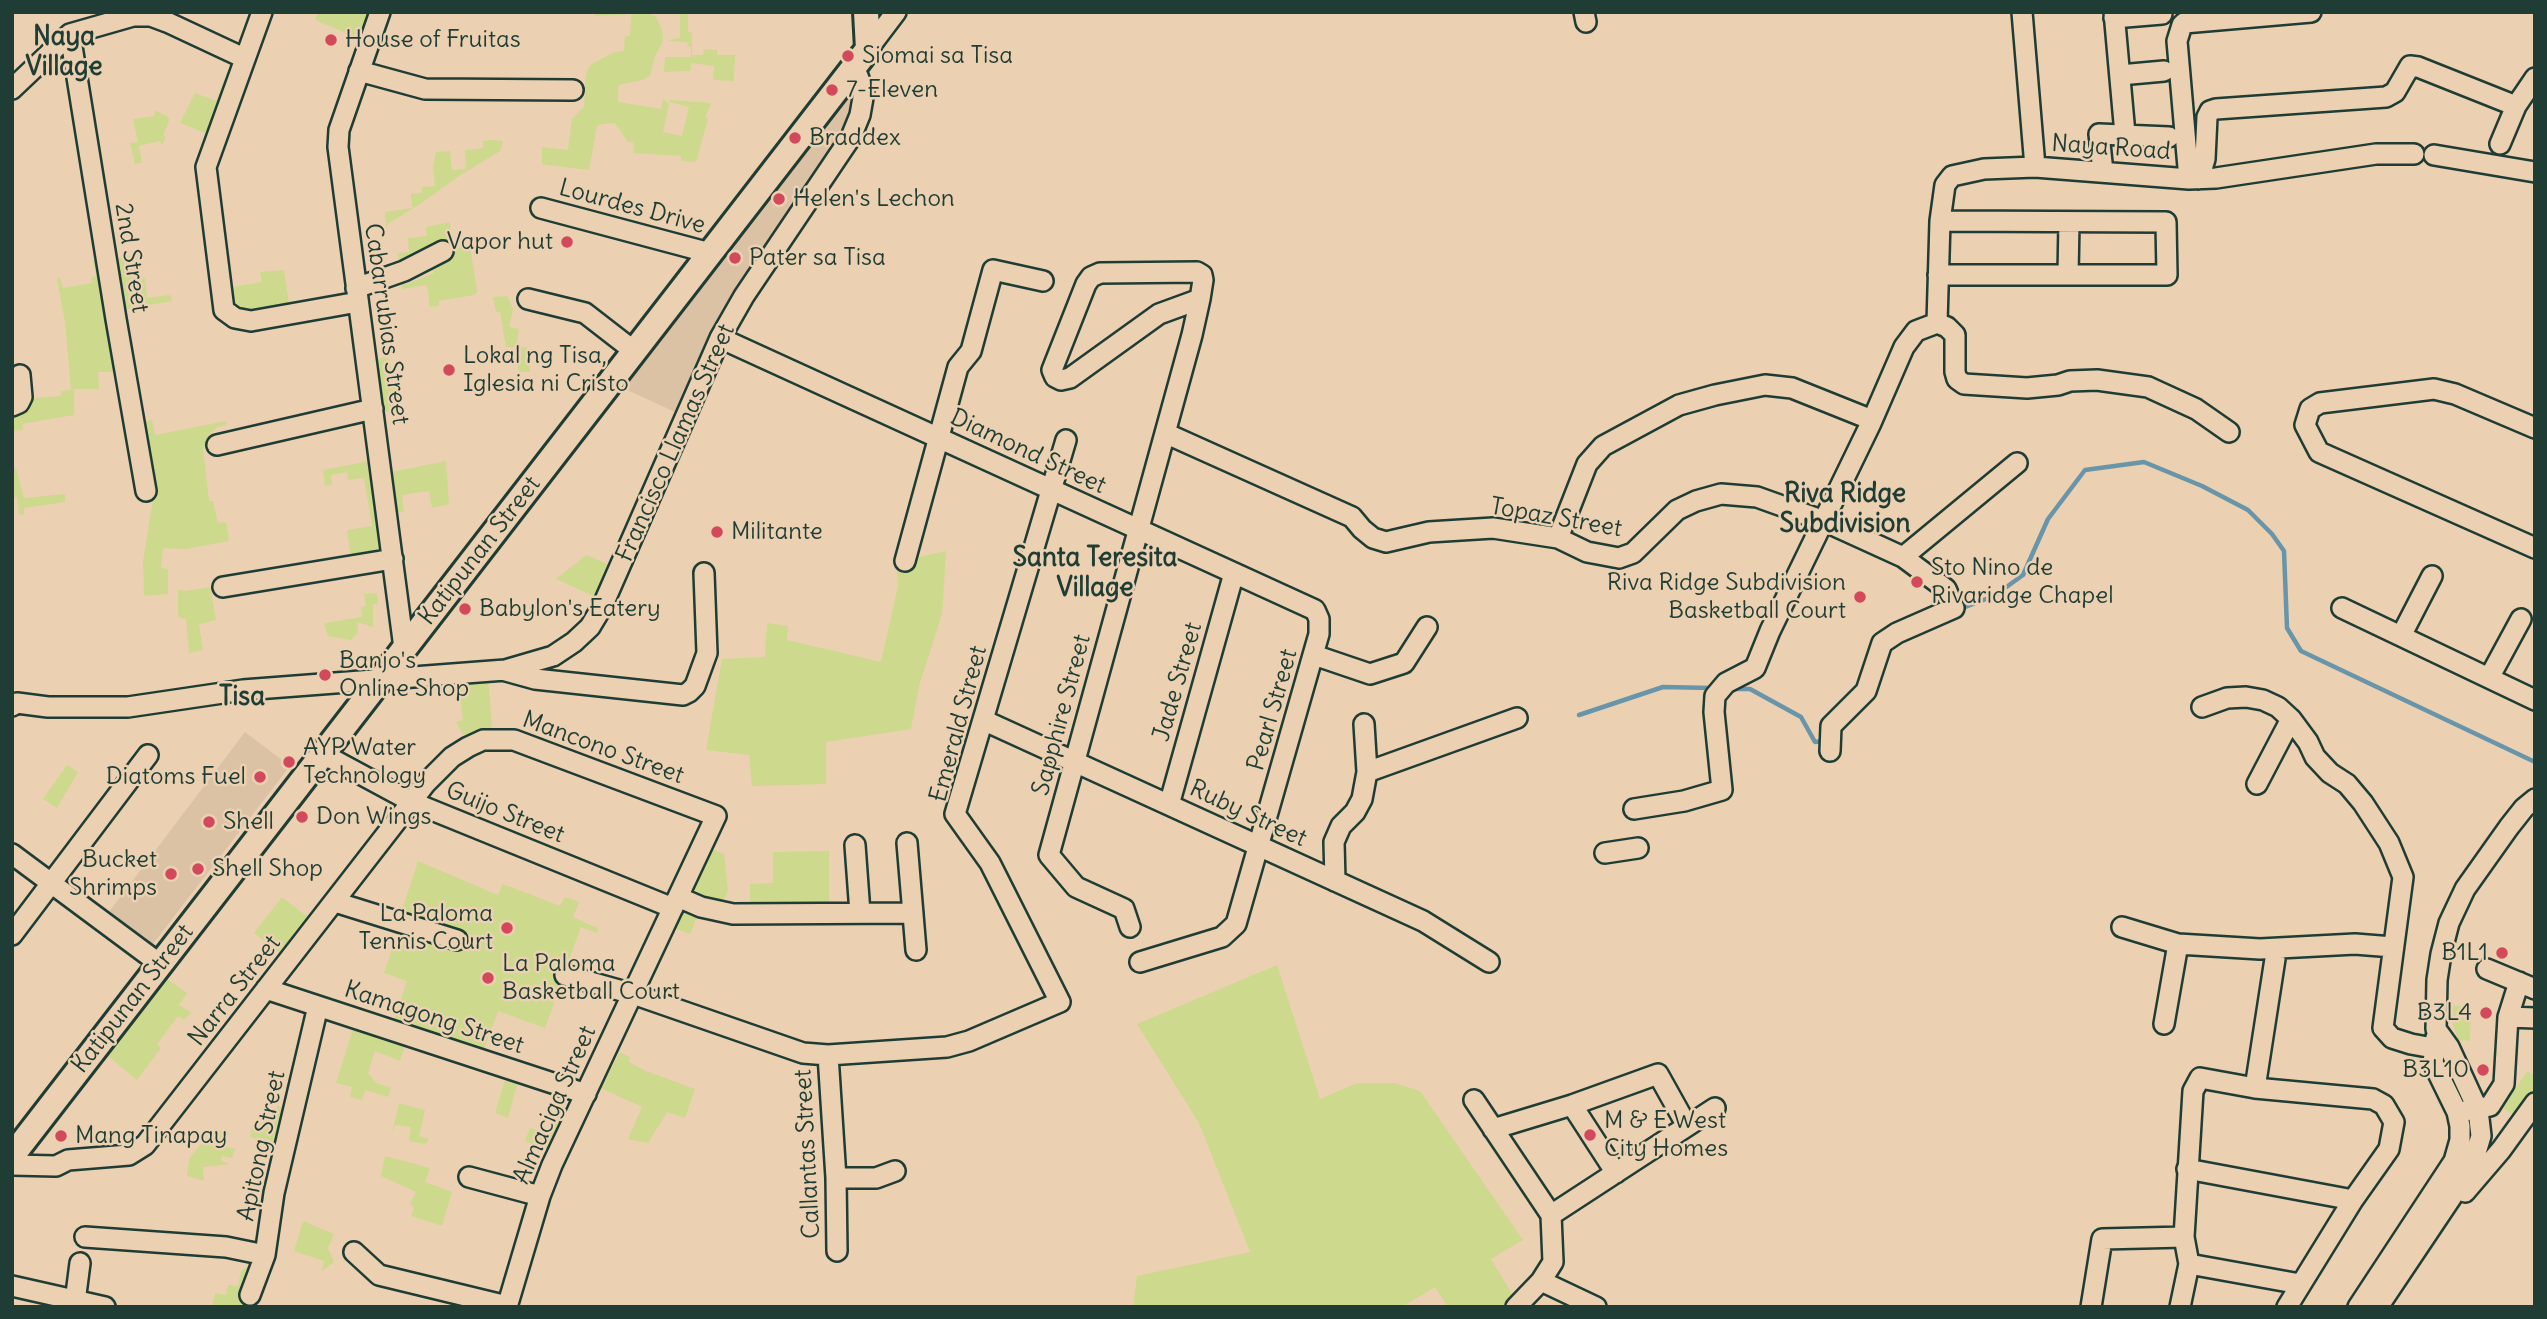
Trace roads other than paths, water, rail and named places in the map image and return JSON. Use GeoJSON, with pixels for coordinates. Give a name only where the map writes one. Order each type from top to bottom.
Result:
{"type":"FeatureCollection","features":[{"type":"Feature","properties":{"kind":"main road"},"geometry":{"type":"LineString","coordinates":[[866,12],[868,49]]}},
{"type":"Feature","properties":{"kind":"main road","name":"Katipunan Street"},"geometry":{"type":"LineString","coordinates":[[13,1158],[868,49]]}},
{"type":"Feature","properties":{"kind":"street"},"geometry":{"type":"LineString","coordinates":[[262,12],[206,167],[224,310],[235,318],[251,321],[357,295],[443,251]]}},
{"type":"Feature","properties":{"kind":"street","name":"Cabarrubias Street"},"geometry":{"type":"LineString","coordinates":[[380,12],[339,130],[338,147],[404,648]]}},
{"type":"Feature","properties":{"kind":"street","name":"Katipunan Street"},"geometry":{"type":"LineString","coordinates":[[868,49],[896,12]]}},
{"type":"Feature","properties":{"kind":"street"},"geometry":{"type":"LineString","coordinates":[[2022,12],[2035,167]]}},
{"type":"Feature","properties":{"kind":"street"},"geometry":{"type":"LineString","coordinates":[[2194,179],[2177,41],[2183,24],[2311,12]]}},
{"type":"Feature","properties":{"kind":"street"},"geometry":{"type":"LineString","coordinates":[[12,89],[70,34],[132,14],[151,16],[167,22],[244,58]]}},
{"type":"Feature","properties":{"kind":"street"},"geometry":{"type":"LineString","coordinates":[[2125,134],[2114,15],[2162,14]]}},
{"type":"Feature","properties":{"kind":"street","name":"2nd Street"},"geometry":{"type":"LineString","coordinates":[[70,34],[146,491]]}},
{"type":"Feature","properties":{"kind":"street"},"geometry":{"type":"LineString","coordinates":[[2194,179],[2206,159],[2207,117],[2210,111],[2216,109],[2386,97],[2395,92],[2410,66],[2516,106]]}},
{"type":"Feature","properties":{"kind":"street"},"geometry":{"type":"LineString","coordinates":[[359,71],[425,89],[573,90]]}},
{"type":"Feature","properties":{"kind":"street","name":"Francisco Llamas Street"},"geometry":{"type":"LineString","coordinates":[[14,699],[48,707],[128,707],[243,690],[505,670],[553,656],[574,642],[590,627],[602,607],[720,338],[744,296],[851,137],[860,115],[864,92],[858,76],[851,71]]}},
{"type":"Feature","properties":{"kind":"street"},"geometry":{"type":"LineString","coordinates":[[2120,75],[2164,71]]}},
{"type":"Feature","properties":{"kind":"street"},"geometry":{"type":"LineString","coordinates":[[2500,144],[2516,106],[2534,83]]}},
{"type":"Feature","properties":{"kind":"street"},"geometry":{"type":"LineString","coordinates":[[2103,172],[2099,134],[2169,137]]}},
{"type":"Feature","properties":{"kind":"street","name":"Naya Road"},"geometry":{"type":"LineString","coordinates":[[1937,323],[1940,221],[1945,186],[1952,176],[1984,169],[2035,167],[2194,179],[2216,178],[2376,154],[2414,154]]}},
{"type":"Feature","properties":{"kind":"street"},"geometry":{"type":"LineString","coordinates":[[2434,155],[2535,172]]}},
{"type":"Feature","properties":{"kind":"street","name":"Lourdes Drive"},"geometry":{"type":"LineString","coordinates":[[541,208],[710,253]]}},
{"type":"Feature","properties":{"kind":"street"},"geometry":{"type":"LineString","coordinates":[[1938,275],[2167,275],[2166,222],[1940,221]]}},
{"type":"Feature","properties":{"kind":"street"},"geometry":{"type":"LineString","coordinates":[[2068,222],[2068,275]]}},
{"type":"Feature","properties":{"kind":"street"},"geometry":{"type":"LineString","coordinates":[[905,561],[958,367],[971,351],[993,270],[1043,281]]}},
{"type":"Feature","properties":{"kind":"street","name":"Sapphire Street"},"geometry":{"type":"LineString","coordinates":[[1130,927],[1124,909],[1076,887],[1049,855],[1165,433],[1200,299],[1202,275],[1197,272],[1100,274],[1091,277],[1052,370],[1055,377],[1061,380],[1070,377],[1159,314],[1200,299]]}},
{"type":"Feature","properties":{"kind":"street"},"geometry":{"type":"LineString","coordinates":[[528,299],[585,313],[634,351]]}},
{"type":"Feature","properties":{"kind":"street"},"geometry":{"type":"LineString","coordinates":[[1634,808],[1684,801],[1723,790],[1714,699],[1726,683],[1746,674],[1824,521],[1904,346],[1916,331],[1937,323],[1947,327],[1955,335],[1955,372],[1957,379],[1964,384],[2027,388],[2097,380],[2148,387],[2196,409],[2230,432]]}},
{"type":"Feature","properties":{"kind":"street","name":"Diamond Street"},"geometry":{"type":"LineString","coordinates":[[720,338],[1315,610]]}},
{"type":"Feature","properties":{"kind":"street"},"geometry":{"type":"LineString","coordinates":[[12,406],[19,403],[22,397],[20,375]]}},
{"type":"Feature","properties":{"kind":"street"},"geometry":{"type":"LineString","coordinates":[[1558,538],[1587,464],[1603,446],[1679,405],[1765,385],[1792,388],[1872,420]]}},
{"type":"Feature","properties":{"kind":"street"},"geometry":{"type":"LineString","coordinates":[[2535,428],[2455,394],[2434,389],[2320,402],[2310,409],[2305,425],[2319,452],[2535,548]]}},
{"type":"Feature","properties":{"kind":"street"},"geometry":{"type":"LineString","coordinates":[[217,444],[373,409]]}},
{"type":"Feature","properties":{"kind":"street","name":"Topaz Street"},"geometry":{"type":"LineString","coordinates":[[1165,433],[1353,517],[1373,538],[1386,542],[1429,532],[1493,528],[1558,538],[1587,552],[1619,558],[1633,553],[1677,510],[1721,494],[1757,497],[1824,521],[1903,556],[1946,589],[1954,608],[1897,633],[1882,643],[1866,691],[1830,740]]}},
{"type":"Feature","properties":{"kind":"street","name":"Emerald Street"},"geometry":{"type":"LineString","coordinates":[[828,1055],[947,1047],[969,1041],[1060,1002],[990,863],[956,814],[1066,440]]}},
{"type":"Feature","properties":{"kind":"street"},"geometry":{"type":"LineString","coordinates":[[1903,556],[2017,463]]}},
{"type":"Feature","properties":{"kind":"street"},"geometry":{"type":"LineString","coordinates":[[223,587],[393,559]]}},
{"type":"Feature","properties":{"kind":"street"},"geometry":{"type":"LineString","coordinates":[[505,670],[535,679],[683,695],[695,686],[706,653],[704,573]]}},
{"type":"Feature","properties":{"kind":"street","name":"Jade Street"},"geometry":{"type":"LineString","coordinates":[[1169,805],[1234,573]]}},
{"type":"Feature","properties":{"kind":"street"},"geometry":{"type":"LineString","coordinates":[[2401,636],[2432,576]]}},
{"type":"Feature","properties":{"kind":"street"},"geometry":{"type":"LineString","coordinates":[[2342,608],[2535,700]]}},
{"type":"Feature","properties":{"kind":"street","name":"Pearl Street"},"geometry":{"type":"LineString","coordinates":[[1140,962],[1222,937],[1236,924],[1320,634],[1315,610]]}},
{"type":"Feature","properties":{"kind":"street"},"geometry":{"type":"LineString","coordinates":[[2490,678],[2521,619]]}},
{"type":"Feature","properties":{"kind":"street"},"geometry":{"type":"LineString","coordinates":[[1314,655],[1370,674],[1404,663],[1427,627]]}},
{"type":"Feature","properties":{"kind":"street"},"geometry":{"type":"LineString","coordinates":[[2202,707],[2227,698],[2246,697],[2263,700],[2278,707],[2291,719],[2315,757],[2330,773],[2347,784],[2378,824],[2398,860],[2403,877],[2383,1028],[2392,1038],[2411,1044],[2439,1039]]}},
{"type":"Feature","properties":{"kind":"street"},"geometry":{"type":"LineString","coordinates":[[1367,772],[1517,719]]}},
{"type":"Feature","properties":{"kind":"street"},"geometry":{"type":"LineString","coordinates":[[2257,784],[2291,719]]}},
{"type":"Feature","properties":{"kind":"street","name":"Ruby Street"},"geometry":{"type":"LineString","coordinates":[[983,720],[1423,920],[1489,962]]}},
{"type":"Feature","properties":{"kind":"street"},"geometry":{"type":"LineString","coordinates":[[1335,881],[1334,842],[1341,826],[1355,812],[1362,799],[1367,772],[1364,724]]}},
{"type":"Feature","properties":{"kind":"street","name":"Mancono Street"},"geometry":{"type":"LineString","coordinates":[[412,802],[452,757],[483,740],[497,739],[530,744],[716,816]]}},
{"type":"Feature","properties":{"kind":"street","name":"Guijo Street"},"geometry":{"type":"LineString","coordinates":[[323,754],[412,802],[676,902],[733,915],[913,913]]}},
{"type":"Feature","properties":{"kind":"street"},"geometry":{"type":"LineString","coordinates":[[12,935],[148,755]]}},
{"type":"Feature","properties":{"kind":"street"},"geometry":{"type":"LineString","coordinates":[[2378,1307],[2445,1193],[2457,1151],[2460,1126],[2457,1112],[2433,1063],[2439,1039],[2437,980],[2449,923],[2465,889],[2483,862],[2516,817],[2535,799]]}},
{"type":"Feature","properties":{"kind":"street","name":"Narra Street"},"geometry":{"type":"LineString","coordinates":[[13,1158],[55,1154],[68,1160],[129,1155],[145,1145],[412,802]]}},
{"type":"Feature","properties":{"kind":"street","name":"Almaciga Street"},"geometry":{"type":"LineString","coordinates":[[507,1306],[540,1196],[716,816]]}},
{"type":"Feature","properties":{"kind":"street"},"geometry":{"type":"LineString","coordinates":[[908,843],[916,950]]}},
{"type":"Feature","properties":{"kind":"street"},"geometry":{"type":"LineString","coordinates":[[855,845],[860,913]]}},
{"type":"Feature","properties":{"kind":"street"},"geometry":{"type":"LineString","coordinates":[[1605,853],[1638,848]]}},
{"type":"Feature","properties":{"kind":"street"},"geometry":{"type":"LineString","coordinates":[[12,854],[160,964]]}},
{"type":"Feature","properties":{"kind":"street"},"geometry":{"type":"LineString","coordinates":[[689,875],[721,912]]}},
{"type":"Feature","properties":{"kind":"street"},"geometry":{"type":"LineString","coordinates":[[335,902],[457,940]]}},
{"type":"Feature","properties":{"kind":"street"},"geometry":{"type":"LineString","coordinates":[[2122,927],[2178,944],[2260,948],[2355,944],[2393,947]]}},
{"type":"Feature","properties":{"kind":"street"},"geometry":{"type":"LineString","coordinates":[[2164,1024],[2178,944]]}},
{"type":"Feature","properties":{"kind":"street"},"geometry":{"type":"LineString","coordinates":[[2255,1088],[2275,959]]}},
{"type":"Feature","properties":{"kind":"street"},"geometry":{"type":"LineString","coordinates":[[2457,1112],[2490,1106],[2504,1084],[2508,1017],[2527,985],[2487,969]]}},
{"type":"Feature","properties":{"kind":"street"},"geometry":{"type":"LineString","coordinates":[[565,975],[633,994],[803,1053],[828,1055]]}},
{"type":"Feature","properties":{"kind":"street","name":"Kamagong Street"},"geometry":{"type":"LineString","coordinates":[[266,989],[586,1094]]}},
{"type":"Feature","properties":{"kind":"street","name":"Apitong Street"},"geometry":{"type":"LineString","coordinates":[[250,1295],[265,1255],[274,1194],[318,1006]]}},
{"type":"Feature","properties":{"kind":"street"},"geometry":{"type":"LineString","coordinates":[[2508,1017],[2535,1018]]}},
{"type":"Feature","properties":{"kind":"street"},"geometry":{"type":"LineString","coordinates":[[2358,1307],[2394,1250],[2475,1156],[2481,1136],[2478,1110],[2439,1039]]}},
{"type":"Feature","properties":{"kind":"street","name":"Callantas Street"},"geometry":{"type":"LineString","coordinates":[[828,1055],[837,1251]]}},
{"type":"Feature","properties":{"kind":"street"},"geometry":{"type":"LineString","coordinates":[[1493,1129],[1572,1105],[1658,1074],[1687,1126]]}},
{"type":"Feature","properties":{"kind":"street"},"geometry":{"type":"LineString","coordinates":[[2180,1307],[2189,1264],[2183,1237],[2193,1091],[2200,1078],[2255,1088],[2373,1099],[2384,1105],[2395,1122],[2394,1135],[2383,1159],[2353,1200],[2287,1307]]}},
{"type":"Feature","properties":{"kind":"street"},"geometry":{"type":"LineString","coordinates":[[1474,1100],[1551,1216],[1553,1262],[1541,1281],[1516,1307]]}},
{"type":"Feature","properties":{"kind":"street"},"geometry":{"type":"LineString","coordinates":[[2445,1193],[2462,1195],[2469,1189],[2535,1103]]}},
{"type":"Feature","properties":{"kind":"street"},"geometry":{"type":"LineString","coordinates":[[1572,1105],[1616,1173]]}},
{"type":"Feature","properties":{"kind":"street"},"geometry":{"type":"LineString","coordinates":[[1551,1216],[1715,1108]]}},
{"type":"Feature","properties":{"kind":"street"},"geometry":{"type":"LineString","coordinates":[[2187,1169],[2353,1200]]}},
{"type":"Feature","properties":{"kind":"street"},"geometry":{"type":"LineString","coordinates":[[835,1178],[876,1178],[895,1171]]}},
{"type":"Feature","properties":{"kind":"street"},"geometry":{"type":"LineString","coordinates":[[469,1177],[540,1196]]}},
{"type":"Feature","properties":{"kind":"street"},"geometry":{"type":"LineString","coordinates":[[85,1237],[226,1247],[265,1255]]}},
{"type":"Feature","properties":{"kind":"street"},"geometry":{"type":"LineString","coordinates":[[2091,1307],[2102,1239],[2183,1237]]}},
{"type":"Feature","properties":{"kind":"street"},"geometry":{"type":"LineString","coordinates":[[354,1252],[379,1275],[507,1306]]}},
{"type":"Feature","properties":{"kind":"street"},"geometry":{"type":"LineString","coordinates":[[75,1302],[80,1263]]}},
{"type":"Feature","properties":{"kind":"street"},"geometry":{"type":"LineString","coordinates":[[2189,1264],[2300,1284]]}},
{"type":"Feature","properties":{"kind":"street"},"geometry":{"type":"LineString","coordinates":[[1541,1281],[1596,1307]]}},
{"type":"Feature","properties":{"kind":"street"},"geometry":{"type":"LineString","coordinates":[[12,1286],[105,1307]]}},
{"type":"Feature","properties":{"kind":"waterway"},"geometry":{"type":"LineString","coordinates":[[1960,609],[1994,596],[2023,575],[2048,519],[2085,470],[2144,462],[2202,486],[2248,510],[2272,534],[2284,551],[2287,628],[2301,651],[2535,762]]}},
{"type":"Feature","properties":{"kind":"waterway"},"geometry":{"type":"LineString","coordinates":[[1579,715],[1663,687],[1712,688]]}},
{"type":"Feature","properties":{"kind":"waterway"},"geometry":{"type":"LineString","coordinates":[[1732,689],[1750,689],[1801,717],[1815,742],[1824,741]]}},
{"type":"Feature","properties":{"kind":"place","name":"House of Fruitas"},"geometry":{"type":"Point","coordinates":[331,40]}},
{"type":"Feature","properties":{"kind":"place","name":"Siomai sa Tisa"},"geometry":{"type":"Point","coordinates":[848,56]}},
{"type":"Feature","properties":{"kind":"place","name":"7-Eleven"},"geometry":{"type":"Point","coordinates":[832,90]}},
{"type":"Feature","properties":{"kind":"place","name":"Braddex"},"geometry":{"type":"Point","coordinates":[795,138]}},
{"type":"Feature","properties":{"kind":"place","name":"Helen's Lechon"},"geometry":{"type":"Point","coordinates":[779,199]}},
{"type":"Feature","properties":{"kind":"place","name":"Vapor hut"},"geometry":{"type":"Point","coordinates":[567,242]}},
{"type":"Feature","properties":{"kind":"place","name":"Pater sa Tisa"},"geometry":{"type":"Point","coordinates":[735,258]}},
{"type":"Feature","properties":{"kind":"place","name":"Lokal ng Tisa, Iglesia ni Cristo"},"geometry":{"type":"Point","coordinates":[449,370]}},
{"type":"Feature","properties":{"kind":"place","name":"Militante"},"geometry":{"type":"Point","coordinates":[717,532]}},
{"type":"Feature","properties":{"kind":"place","name":"Sto Nino de Rivaridge Chapel"},"geometry":{"type":"Point","coordinates":[1917,582]}},
{"type":"Feature","properties":{"kind":"place","name":"Riva Ridge Subdivision Basketball Court"},"geometry":{"type":"Point","coordinates":[1860,597]}},
{"type":"Feature","properties":{"kind":"place","name":"Babylon's Eatery"},"geometry":{"type":"Point","coordinates":[465,609]}},
{"type":"Feature","properties":{"kind":"place","name":"Banjo's Online Shop"},"geometry":{"type":"Point","coordinates":[325,675]}},
{"type":"Feature","properties":{"kind":"place","name":"AYP Water Technology"},"geometry":{"type":"Point","coordinates":[289,762]}},
{"type":"Feature","properties":{"kind":"place","name":"Diatoms Fuel"},"geometry":{"type":"Point","coordinates":[260,777]}},
{"type":"Feature","properties":{"kind":"place","name":"Don Wings"},"geometry":{"type":"Point","coordinates":[302,817]}},
{"type":"Feature","properties":{"kind":"place","name":"Shell"},"geometry":{"type":"Point","coordinates":[209,822]}},
{"type":"Feature","properties":{"kind":"place","name":"Shell Shop"},"geometry":{"type":"Point","coordinates":[198,869]}},
{"type":"Feature","properties":{"kind":"place","name":"Bucket Shrimps"},"geometry":{"type":"Point","coordinates":[171,874]}},
{"type":"Feature","properties":{"kind":"place","name":"La Paloma Tennis Court"},"geometry":{"type":"Point","coordinates":[507,928]}},
{"type":"Feature","properties":{"kind":"place","name":"B1L1"},"geometry":{"type":"Point","coordinates":[2502,953]}},
{"type":"Feature","properties":{"kind":"place","name":"La Paloma Basketball Court"},"geometry":{"type":"Point","coordinates":[488,978]}},
{"type":"Feature","properties":{"kind":"place","name":"B3L4"},"geometry":{"type":"Point","coordinates":[2486,1013]}},
{"type":"Feature","properties":{"kind":"place","name":"B3L10"},"geometry":{"type":"Point","coordinates":[2483,1070]}},
{"type":"Feature","properties":{"kind":"place","name":"M & E West City Homes"},"geometry":{"type":"Point","coordinates":[1590,1135]}},
{"type":"Feature","properties":{"kind":"place","name":"Mang Tinapay"},"geometry":{"type":"Point","coordinates":[61,1136]}},
{"type":"Feature","properties":{"kind":"district","name":"Naya Village"},"geometry":{"type":"Point","coordinates":[64,53]}},
{"type":"Feature","properties":{"kind":"district","name":"Riva Ridge Subdivision"},"geometry":{"type":"Point","coordinates":[1845,510]}},
{"type":"Feature","properties":{"kind":"district","name":"Santa Teresita Village"},"geometry":{"type":"Point","coordinates":[1095,574]}},
{"type":"Feature","properties":{"kind":"district","name":"Tisa"},"geometry":{"type":"Point","coordinates":[242,698]}}]}
